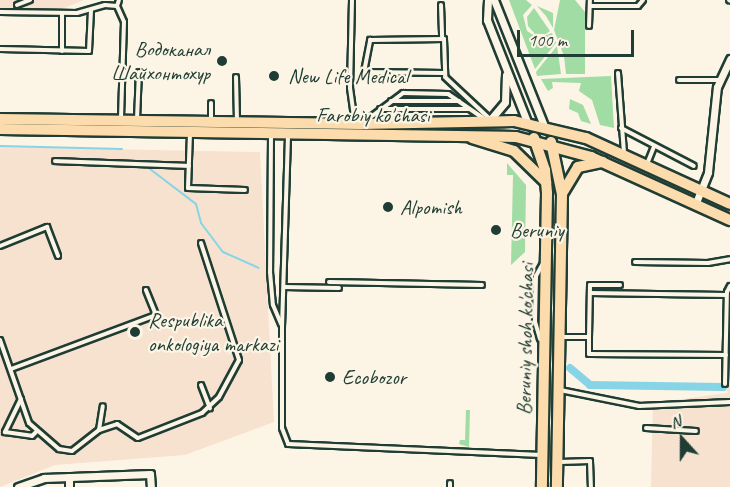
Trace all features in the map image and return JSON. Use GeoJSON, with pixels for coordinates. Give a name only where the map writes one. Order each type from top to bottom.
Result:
{"type":"FeatureCollection","features":[{"type":"Feature","properties":{"kind":"main road","name":"Farobiy ko'chasi"},"geometry":{"type":"LineString","coordinates":[[0,119],[121,120],[136,126],[190,132],[272,128],[535,140],[602,162],[730,220]]}},
{"type":"Feature","properties":{"kind":"main road","name":"Farobiy ko'chasi"},"geometry":{"type":"LineString","coordinates":[[289,129],[358,124],[490,120],[528,124],[624,153],[730,204]]}},
{"type":"Feature","properties":{"kind":"main road","name":"Farobiy ko'chasi"},"geometry":{"type":"LineString","coordinates":[[0,129],[211,122],[237,122],[272,128]]}},
{"type":"Feature","properties":{"kind":"main road","name":"Beruniy shoh ko'chasi"},"geometry":{"type":"LineString","coordinates":[[528,124],[547,182],[542,487]]}},
{"type":"Feature","properties":{"kind":"main road"},"geometry":{"type":"LineString","coordinates":[[535,140],[545,128]]}},
{"type":"Feature","properties":{"kind":"main road","name":"Beruniy shoh ko'chasi"},"geometry":{"type":"LineString","coordinates":[[545,128],[553,146],[562,194],[557,487]]}},
{"type":"Feature","properties":{"kind":"main road"},"geometry":{"type":"LineString","coordinates":[[462,135],[507,147],[547,182]]}},
{"type":"Feature","properties":{"kind":"main road"},"geometry":{"type":"LineString","coordinates":[[562,194],[578,167],[602,162]]}},
{"type":"Feature","properties":{"kind":"street"},"geometry":{"type":"LineString","coordinates":[[488,0],[487,20],[506,75],[528,124]]}},
{"type":"Feature","properties":{"kind":"street"},"geometry":{"type":"LineString","coordinates":[[494,0],[545,128]]}},
{"type":"Feature","properties":{"kind":"street"},"geometry":{"type":"LineString","coordinates":[[695,205],[709,162],[724,76],[730,59]]}},
{"type":"Feature","properties":{"kind":"street"},"geometry":{"type":"LineString","coordinates":[[490,120],[506,102],[506,75]]}},
{"type":"Feature","properties":{"kind":"street"},"geometry":{"type":"LineString","coordinates":[[18,487],[44,478],[150,474],[151,487]]}},
{"type":"Feature","properties":{"kind":"street"},"geometry":{"type":"LineString","coordinates":[[69,477],[69,487]]}},
{"type":"Feature","properties":{"kind":"lane"},"geometry":{"type":"LineString","coordinates":[[17,5],[30,0]]}},
{"type":"Feature","properties":{"kind":"lane"},"geometry":{"type":"LineString","coordinates":[[119,0],[117,6],[124,22],[121,120]]}},
{"type":"Feature","properties":{"kind":"lane"},"geometry":{"type":"LineString","coordinates":[[352,0],[350,88],[355,100],[358,124],[403,93],[446,93],[490,120]]}},
{"type":"Feature","properties":{"kind":"lane"},"geometry":{"type":"LineString","coordinates":[[589,26],[590,3],[638,6],[643,0]]}},
{"type":"Feature","properties":{"kind":"lane"},"geometry":{"type":"LineString","coordinates":[[441,5],[444,73],[490,120]]}},
{"type":"Feature","properties":{"kind":"lane"},"geometry":{"type":"LineString","coordinates":[[0,12],[63,13],[117,6]]}},
{"type":"Feature","properties":{"kind":"lane"},"geometry":{"type":"LineString","coordinates":[[0,49],[90,50],[91,10]]}},
{"type":"Feature","properties":{"kind":"lane"},"geometry":{"type":"LineString","coordinates":[[62,51],[63,13]]}},
{"type":"Feature","properties":{"kind":"lane"},"geometry":{"type":"LineString","coordinates":[[442,38],[371,38],[364,72],[444,73]]}},
{"type":"Feature","properties":{"kind":"lane"},"geometry":{"type":"LineString","coordinates":[[136,126],[139,72]]}},
{"type":"Feature","properties":{"kind":"lane"},"geometry":{"type":"LineString","coordinates":[[618,73],[624,153]]}},
{"type":"Feature","properties":{"kind":"lane"},"geometry":{"type":"LineString","coordinates":[[679,80],[724,76]]}},
{"type":"Feature","properties":{"kind":"lane"},"geometry":{"type":"LineString","coordinates":[[236,77],[237,122]]}},
{"type":"Feature","properties":{"kind":"lane"},"geometry":{"type":"LineString","coordinates":[[390,101],[459,101]]}},
{"type":"Feature","properties":{"kind":"lane"},"geometry":{"type":"LineString","coordinates":[[211,104],[211,122]]}},
{"type":"Feature","properties":{"kind":"lane"},"geometry":{"type":"LineString","coordinates":[[380,109],[470,109]]}},
{"type":"Feature","properties":{"kind":"lane"},"geometry":{"type":"LineString","coordinates":[[272,128],[270,272],[273,305],[282,326]]}},
{"type":"Feature","properties":{"kind":"lane"},"geometry":{"type":"LineString","coordinates":[[621,128],[694,166]]}},
{"type":"Feature","properties":{"kind":"lane"},"geometry":{"type":"LineString","coordinates":[[289,129],[282,326],[284,440],[292,448],[542,455]]}},
{"type":"Feature","properties":{"kind":"lane"},"geometry":{"type":"LineString","coordinates":[[190,132],[188,188],[245,190]]}},
{"type":"Feature","properties":{"kind":"lane"},"geometry":{"type":"LineString","coordinates":[[646,164],[654,147]]}},
{"type":"Feature","properties":{"kind":"lane"},"geometry":{"type":"LineString","coordinates":[[56,161],[189,166]]}},
{"type":"Feature","properties":{"kind":"lane"},"geometry":{"type":"LineString","coordinates":[[0,246],[47,227],[58,256]]}},
{"type":"Feature","properties":{"kind":"lane"},"geometry":{"type":"LineString","coordinates":[[0,340],[36,432],[66,452],[99,430],[117,424],[138,438],[210,408],[239,360],[201,243]]}},
{"type":"Feature","properties":{"kind":"lane"},"geometry":{"type":"LineString","coordinates":[[635,262],[708,263],[730,259]]}},
{"type":"Feature","properties":{"kind":"lane"},"geometry":{"type":"LineString","coordinates":[[329,282],[482,285]]}},
{"type":"Feature","properties":{"kind":"lane"},"geometry":{"type":"LineString","coordinates":[[620,285],[590,285],[589,354],[726,355]]}},
{"type":"Feature","properties":{"kind":"lane"},"geometry":{"type":"LineString","coordinates":[[725,384],[726,295],[730,286]]}},
{"type":"Feature","properties":{"kind":"lane"},"geometry":{"type":"LineString","coordinates":[[284,287],[339,288]]}},
{"type":"Feature","properties":{"kind":"lane"},"geometry":{"type":"LineString","coordinates":[[11,369],[156,315],[146,290]]}},
{"type":"Feature","properties":{"kind":"lane"},"geometry":{"type":"LineString","coordinates":[[590,293],[726,295]]}},
{"type":"Feature","properties":{"kind":"lane"},"geometry":{"type":"LineString","coordinates":[[560,337],[590,337]]}},
{"type":"Feature","properties":{"kind":"lane"},"geometry":{"type":"LineString","coordinates":[[0,358],[6,356]]}},
{"type":"Feature","properties":{"kind":"lane"},"geometry":{"type":"LineString","coordinates":[[201,385],[210,408]]}},
{"type":"Feature","properties":{"kind":"lane"},"geometry":{"type":"LineString","coordinates":[[559,390],[639,406],[730,402]]}},
{"type":"Feature","properties":{"kind":"lane"},"geometry":{"type":"LineString","coordinates":[[21,398],[5,432],[32,436],[36,432]]}},
{"type":"Feature","properties":{"kind":"lane"},"geometry":{"type":"LineString","coordinates":[[99,430],[103,406]]}},
{"type":"Feature","properties":{"kind":"lane"},"geometry":{"type":"LineString","coordinates":[[646,428],[696,431]]}},
{"type":"Feature","properties":{"kind":"lane"},"geometry":{"type":"LineString","coordinates":[[558,462],[590,461],[591,487]]}},
{"type":"Feature","properties":{"kind":"shaded area"},"geometry":{"type":"Polygon","coordinates":[[[0,0],[84,0],[62,9],[0,9],[0,0]]]}},
{"type":"Feature","properties":{"kind":"shaded area","name":"Respublika onkologiya markazi"},"geometry":{"type":"Polygon","coordinates":[[[0,147],[260,152],[274,422],[185,455],[55,465],[0,487],[0,147]]]}},
{"type":"Feature","properties":{"kind":"shaded area"},"geometry":{"type":"Polygon","coordinates":[[[730,293],[730,487],[651,487],[653,403],[727,393],[730,293]]]}},
{"type":"Feature","properties":{"kind":"green space"},"geometry":{"type":"Polygon","coordinates":[[[509,0],[526,0],[532,5],[523,15],[527,31],[538,38],[552,33],[556,43],[535,69],[509,0]]]}},
{"type":"Feature","properties":{"kind":"green space"},"geometry":{"type":"Polygon","coordinates":[[[560,0],[575,0],[585,12],[585,74],[566,74],[564,56],[554,30],[560,0]]]}},
{"type":"Feature","properties":{"kind":"green space"},"geometry":{"type":"Polygon","coordinates":[[[537,6],[553,13],[553,28],[546,16],[537,6]]]}},
{"type":"Feature","properties":{"kind":"green space"},"geometry":{"type":"Polygon","coordinates":[[[534,8],[550,31],[546,34],[535,34],[528,26],[527,17],[534,8]]]}},
{"type":"Feature","properties":{"kind":"green space"},"geometry":{"type":"Polygon","coordinates":[[[557,46],[561,74],[537,76],[536,72],[557,46]]]}},
{"type":"Feature","properties":{"kind":"green space"},"geometry":{"type":"Polygon","coordinates":[[[611,76],[614,128],[600,125],[592,100],[579,91],[581,83],[552,82],[553,88],[548,91],[541,79],[611,76]]]}},
{"type":"Feature","properties":{"kind":"green space"},"geometry":{"type":"Polygon","coordinates":[[[570,99],[583,105],[591,124],[581,121],[578,113],[569,109],[570,99]]]}},
{"type":"Feature","properties":{"kind":"green space"},"geometry":{"type":"Polygon","coordinates":[[[507,163],[526,185],[525,252],[511,265],[513,175],[507,175],[507,163]]]}},
{"type":"Feature","properties":{"kind":"green space"},"geometry":{"type":"Polygon","coordinates":[[[466,410],[470,410],[469,447],[459,444],[460,440],[465,440],[466,410]]]}},
{"type":"Feature","properties":{"kind":"waterway"},"geometry":{"type":"LineString","coordinates":[[0,146],[122,149]]}},
{"type":"Feature","properties":{"kind":"waterway"},"geometry":{"type":"LineString","coordinates":[[150,169],[196,204],[201,223],[223,252],[259,268]]}},
{"type":"Feature","properties":{"kind":"waterway"},"geometry":{"type":"LineString","coordinates":[[570,368],[590,385],[723,387]]}},
{"type":"Feature","properties":{"kind":"place","name":"Водоканал Шайхонтохур"},"geometry":{"type":"Point","coordinates":[222,61]}},
{"type":"Feature","properties":{"kind":"place","name":"New Life Medical"},"geometry":{"type":"Point","coordinates":[274,76]}},
{"type":"Feature","properties":{"kind":"place","name":"Alpomish"},"geometry":{"type":"Point","coordinates":[388,207]}},
{"type":"Feature","properties":{"kind":"place","name":"Beruniy"},"geometry":{"type":"Point","coordinates":[496,230]}},
{"type":"Feature","properties":{"kind":"place","name":"Respublika onkologiya markazi"},"geometry":{"type":"Point","coordinates":[135,332]}},
{"type":"Feature","properties":{"kind":"place","name":"Ecobozor"},"geometry":{"type":"Point","coordinates":[330,377]}}]}
